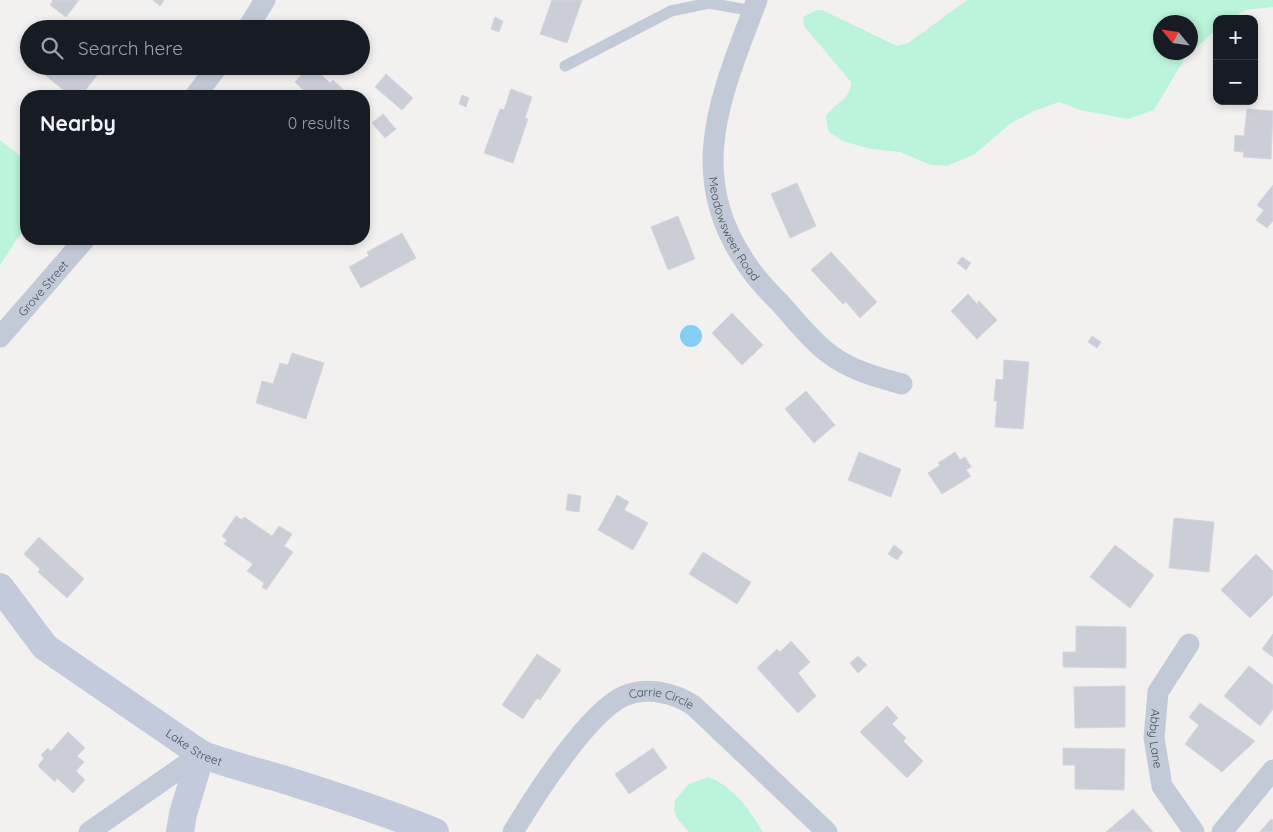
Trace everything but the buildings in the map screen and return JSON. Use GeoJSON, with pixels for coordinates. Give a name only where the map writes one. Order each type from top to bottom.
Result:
{"type":"FeatureCollection","features":[{"type":"Feature","properties":{"kind":"main road","name":"Lake Street"},"geometry":{"type":"LineString","coordinates":[[0,587],[44,647],[201,754],[232,766],[304,786],[435,832]]}},
{"type":"Feature","properties":{"kind":"main road"},"geometry":{"type":"LineString","coordinates":[[180,832],[201,754]]}},
{"type":"Feature","properties":{"kind":"street"},"geometry":{"type":"LineString","coordinates":[[253,20],[265,0]]}},
{"type":"Feature","properties":{"kind":"street","name":"Meadowsweet Road"},"geometry":{"type":"LineString","coordinates":[[755,6],[722,95],[714,142],[712,166],[715,188],[720,211],[728,232],[753,274],[829,354],[875,377],[902,384]]}},
{"type":"Feature","properties":{"kind":"street"},"geometry":{"type":"LineString","coordinates":[[200,90],[211,75]]}},
{"type":"Feature","properties":{"kind":"street","name":"Grove Street"},"geometry":{"type":"LineString","coordinates":[[0,337],[80,245]]}},
{"type":"Feature","properties":{"kind":"street","name":"Abby Lane"},"geometry":{"type":"LineString","coordinates":[[1189,644],[1158,692],[1154,738],[1162,786],[1194,832]]}},
{"type":"Feature","properties":{"kind":"street","name":"Carrie Circle"},"geometry":{"type":"LineString","coordinates":[[512,832],[590,724],[617,700],[626,695],[645,692],[676,697],[694,706],[827,832]]}},
{"type":"Feature","properties":{"kind":"street"},"geometry":{"type":"LineString","coordinates":[[89,832],[201,754]]}},
{"type":"Feature","properties":{"kind":"street"},"geometry":{"type":"LineString","coordinates":[[1222,832],[1273,770]]}},
{"type":"Feature","properties":{"kind":"lane"},"geometry":{"type":"LineString","coordinates":[[565,66],[671,11],[710,3],[755,6]]}},
{"type":"Feature","properties":{"kind":"green space"},"geometry":{"type":"Polygon","coordinates":[[[967,0],[1273,0],[1273,7],[1246,10],[1237,15],[1213,15],[1213,32],[1198,46],[1198,15],[1153,15],[1153,60],[1184,60],[1154,110],[1128,119],[1080,110],[1059,102],[1034,111],[1011,123],[975,154],[947,166],[931,165],[900,152],[871,149],[842,141],[828,131],[826,116],[846,97],[851,88],[851,82],[804,26],[803,17],[817,10],[822,10],[897,46],[908,43],[967,0]]]}},
{"type":"Feature","properties":{"kind":"green space"},"geometry":{"type":"Polygon","coordinates":[[[0,140],[20,156],[20,235],[0,265],[0,140]]]}},
{"type":"Feature","properties":{"kind":"green space"},"geometry":{"type":"Polygon","coordinates":[[[709,777],[734,793],[747,807],[763,832],[689,832],[676,817],[674,809],[675,800],[689,784],[709,777]]]}},
{"type":"Feature","properties":{"kind":"water"},"geometry":{"type":"Polygon","coordinates":[[[687,325],[695,325],[702,332],[702,340],[695,347],[687,347],[680,340],[680,332],[687,325]]]}}]}
